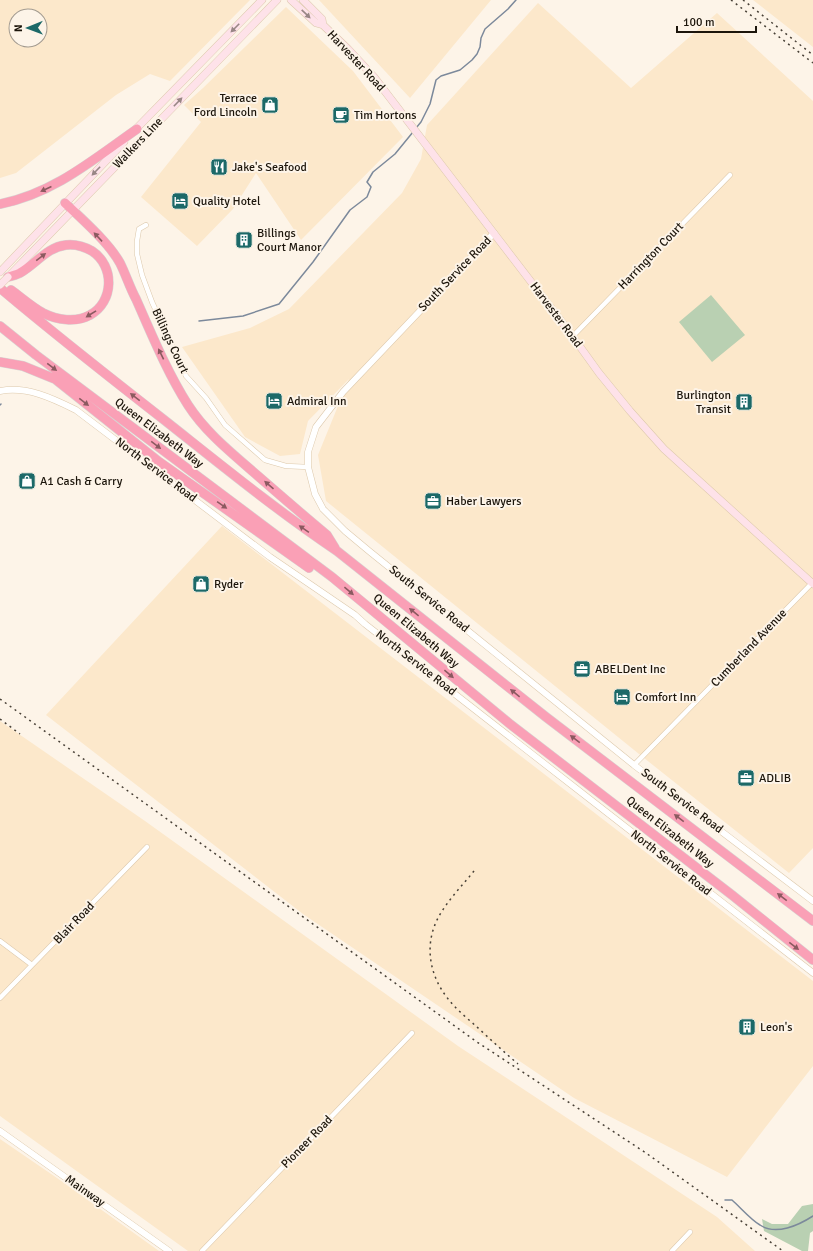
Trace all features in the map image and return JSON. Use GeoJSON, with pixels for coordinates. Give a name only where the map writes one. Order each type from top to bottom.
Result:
{"type":"FeatureCollection","features":[{"type":"Feature","properties":{"kind":"highway"},"geometry":{"type":"LineString","coordinates":[[0,204],[32,195],[71,176],[137,129]]}},
{"type":"Feature","properties":{"kind":"highway"},"geometry":{"type":"LineString","coordinates":[[65,203],[102,241],[120,264],[173,380],[189,407],[206,428],[228,450],[327,535],[337,551]]}},
{"type":"Feature","properties":{"kind":"highway"},"geometry":{"type":"LineString","coordinates":[[0,286],[10,289],[36,309],[44,313],[53,317],[70,320],[85,317],[97,310],[106,296],[109,280],[105,266],[94,253],[88,249],[73,245],[66,245],[48,252],[19,274],[8,277]]}},
{"type":"Feature","properties":{"kind":"highway","name":"Queen Elizabeth Way"},"geometry":{"type":"LineString","coordinates":[[0,286],[46,327],[254,492],[337,551],[526,702],[813,921]]}},
{"type":"Feature","properties":{"kind":"highway","name":"Queen Elizabeth Way"},"geometry":{"type":"LineString","coordinates":[[0,326],[36,355],[332,577],[510,724],[732,895],[813,960]]}},
{"type":"Feature","properties":{"kind":"highway"},"geometry":{"type":"LineString","coordinates":[[0,362],[23,366],[55,379],[165,465],[314,571],[332,577]]}},
{"type":"Feature","properties":{"kind":"main road","name":"Walkers Line"},"geometry":{"type":"LineString","coordinates":[[1,270],[262,0]]}},
{"type":"Feature","properties":{"kind":"main road","name":"Walkers Line"},"geometry":{"type":"LineString","coordinates":[[0,286],[277,0]]}},
{"type":"Feature","properties":{"kind":"main road","name":"Harvester Road"},"geometry":{"type":"LineString","coordinates":[[292,0],[316,23],[323,25],[374,77],[599,373],[630,411],[664,449],[813,583]]}},
{"type":"Feature","properties":{"kind":"main road","name":"Harvester Road"},"geometry":{"type":"LineString","coordinates":[[303,0],[322,18],[323,25]]}},
{"type":"Feature","properties":{"kind":"street","name":"Harrington Court"},"geometry":{"type":"LineString","coordinates":[[572,336],[730,175]]}},
{"type":"Feature","properties":{"kind":"street","name":"Billings Court"},"geometry":{"type":"LineString","coordinates":[[146,225],[139,229],[137,241],[137,254],[142,275],[152,302],[186,376],[206,398],[225,425],[265,460],[286,466],[308,467]]}},
{"type":"Feature","properties":{"kind":"street","name":"South Service Road"},"geometry":{"type":"LineString","coordinates":[[494,233],[348,387],[316,427],[308,452],[308,467],[310,480],[318,501],[323,509],[345,531],[634,765],[813,901]]}},
{"type":"Feature","properties":{"kind":"street","name":"North Service Road"},"geometry":{"type":"LineString","coordinates":[[0,391],[10,389],[28,391],[49,397],[76,410],[270,557],[355,615],[813,973]]}},
{"type":"Feature","properties":{"kind":"street","name":"Cumberland Avenue"},"geometry":{"type":"LineString","coordinates":[[634,765],[813,583]]}},
{"type":"Feature","properties":{"kind":"street","name":"Blair Road"},"geometry":{"type":"LineString","coordinates":[[0,998],[147,847]]}},
{"type":"Feature","properties":{"kind":"street"},"geometry":{"type":"LineString","coordinates":[[0,941],[32,965]]}},
{"type":"Feature","properties":{"kind":"street","name":"Pioneer Road"},"geometry":{"type":"LineString","coordinates":[[202,1251],[412,1033]]}},
{"type":"Feature","properties":{"kind":"street","name":"Mainway"},"geometry":{"type":"LineString","coordinates":[[0,1131],[169,1251]]}},
{"type":"Feature","properties":{"kind":"street"},"geometry":{"type":"LineString","coordinates":[[672,1251],[690,1232]]}},
{"type":"Feature","properties":{"kind":"shaded area"},"geometry":{"type":"Polygon","coordinates":[[[0,0],[250,0],[170,81],[150,74],[116,95],[16,173],[0,178],[0,0]]]}},
{"type":"Feature","properties":{"kind":"shaded area"},"geometry":{"type":"Polygon","coordinates":[[[319,0],[491,0],[410,98],[319,0]]]}},
{"type":"Feature","properties":{"kind":"shaded area"},"geometry":{"type":"Polygon","coordinates":[[[753,0],[813,0],[813,47],[753,0]]]}},
{"type":"Feature","properties":{"kind":"shaded area"},"geometry":{"type":"Polygon","coordinates":[[[538,3],[631,88],[717,13],[813,101],[813,848],[789,873],[326,501],[318,455],[349,379],[308,421],[300,454],[280,456],[245,437],[182,347],[250,328],[289,309],[402,193],[421,159],[427,125],[538,3]]]}},
{"type":"Feature","properties":{"kind":"shaded area"},"geometry":{"type":"Polygon","coordinates":[[[286,7],[353,71],[403,137],[301,240],[256,173],[233,209],[197,246],[141,197],[201,122],[184,105],[286,7]]]}},
{"type":"Feature","properties":{"kind":"shaded area"},"geometry":{"type":"Polygon","coordinates":[[[222,526],[813,981],[813,1066],[727,1177],[574,1098],[303,914],[46,715],[222,526]]]}},
{"type":"Feature","properties":{"kind":"shaded area"},"geometry":{"type":"Polygon","coordinates":[[[0,721],[145,821],[458,1046],[717,1217],[755,1251],[188,1251],[0,1116],[0,721]]]}},
{"type":"Feature","properties":{"kind":"shaded area"},"geometry":{"type":"Polygon","coordinates":[[[0,1139],[57,1178],[159,1251],[0,1251],[0,1139]]]}},
{"type":"Feature","properties":{"kind":"green space"},"geometry":{"type":"Polygon","coordinates":[[[711,295],[745,335],[712,362],[679,322],[711,295]]]}},
{"type":"Feature","properties":{"kind":"green space"},"geometry":{"type":"Polygon","coordinates":[[[813,1204],[813,1231],[810,1233],[808,1251],[802,1251],[764,1231],[762,1219],[772,1224],[788,1224],[802,1206],[813,1204]]]}},
{"type":"Feature","properties":{"kind":"waterway"},"geometry":{"type":"LineString","coordinates":[[416,128],[421,122],[430,104],[436,80],[441,76],[460,70],[472,60],[480,47],[481,38],[485,29],[516,0]]}},
{"type":"Feature","properties":{"kind":"waterway"},"geometry":{"type":"LineString","coordinates":[[199,321],[243,316],[279,304],[313,262],[350,210],[367,197],[371,187],[367,182],[373,172],[395,154],[413,132]]}},
{"type":"Feature","properties":{"kind":"waterway"},"geometry":{"type":"LineString","coordinates":[[725,1200],[732,1200],[757,1223],[773,1230],[794,1226],[813,1216]]}},
{"type":"Feature","properties":{"kind":"railway"},"geometry":{"type":"LineString","coordinates":[[731,0],[813,63]]}},
{"type":"Feature","properties":{"kind":"railway"},"geometry":{"type":"LineString","coordinates":[[743,0],[813,55]]}},
{"type":"Feature","properties":{"kind":"railway"},"geometry":{"type":"LineString","coordinates":[[0,699],[477,1042],[646,1153],[783,1251]]}},
{"type":"Feature","properties":{"kind":"railway"},"geometry":{"type":"LineString","coordinates":[[0,719],[20,734]]}},
{"type":"Feature","properties":{"kind":"railway"},"geometry":{"type":"LineString","coordinates":[[474,871],[449,901],[437,920],[433,930],[430,951],[433,972],[442,991],[452,1004],[518,1064]]}},
{"type":"Feature","properties":{"kind":"place","name":"Terrace Ford Lincoln"},"geometry":{"type":"Point","coordinates":[270,105]}},
{"type":"Feature","properties":{"kind":"place","name":"Tim Hortons"},"geometry":{"type":"Point","coordinates":[341,115]}},
{"type":"Feature","properties":{"kind":"place","name":"Jake's Seafood"},"geometry":{"type":"Point","coordinates":[219,167]}},
{"type":"Feature","properties":{"kind":"place","name":"Quality Hotel"},"geometry":{"type":"Point","coordinates":[180,201]}},
{"type":"Feature","properties":{"kind":"place","name":"Billings Court Manor"},"geometry":{"type":"Point","coordinates":[244,240]}},
{"type":"Feature","properties":{"kind":"place","name":"Admiral Inn"},"geometry":{"type":"Point","coordinates":[274,401]}},
{"type":"Feature","properties":{"kind":"place","name":"Burlington Transit"},"geometry":{"type":"Point","coordinates":[744,402]}},
{"type":"Feature","properties":{"kind":"place","name":"A1 Cash & Carry"},"geometry":{"type":"Point","coordinates":[27,481]}},
{"type":"Feature","properties":{"kind":"place","name":"Haber Lawyers"},"geometry":{"type":"Point","coordinates":[433,501]}},
{"type":"Feature","properties":{"kind":"place","name":"Ryder"},"geometry":{"type":"Point","coordinates":[201,584]}},
{"type":"Feature","properties":{"kind":"place","name":"ABELDent Inc"},"geometry":{"type":"Point","coordinates":[582,669]}},
{"type":"Feature","properties":{"kind":"place","name":"Comfort Inn"},"geometry":{"type":"Point","coordinates":[622,697]}},
{"type":"Feature","properties":{"kind":"place","name":"ADLIB"},"geometry":{"type":"Point","coordinates":[746,778]}},
{"type":"Feature","properties":{"kind":"place","name":"Leon's"},"geometry":{"type":"Point","coordinates":[747,1027]}}]}
